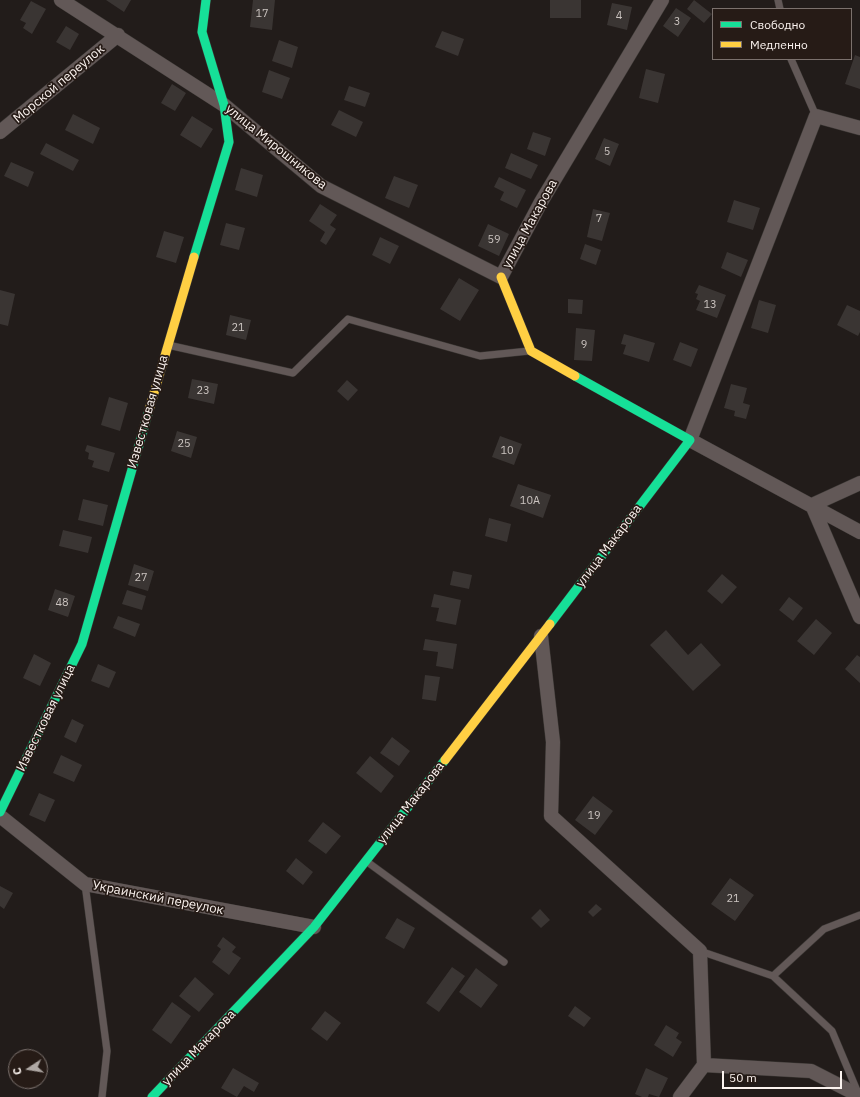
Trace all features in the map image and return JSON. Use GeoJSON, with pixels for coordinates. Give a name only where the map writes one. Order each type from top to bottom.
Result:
{"type":"FeatureCollection","features":[{"type":"Feature","properties":{"kind":"street","name":"улица Мирошникова"},"geometry":{"type":"LineString","coordinates":[[61,0],[118,35],[224,105],[321,186],[501,277]]}},
{"type":"Feature","properties":{"kind":"street","name":"Известковая улица"},"geometry":{"type":"LineString","coordinates":[[0,812],[82,644],[168,345],[229,142],[224,105],[202,32],[206,0]]}},
{"type":"Feature","properties":{"kind":"street","name":"улица Макарова"},"geometry":{"type":"LineString","coordinates":[[531,350],[501,277],[541,202],[661,0]]}},
{"type":"Feature","properties":{"kind":"street","name":"Морской переулок"},"geometry":{"type":"LineString","coordinates":[[0,132],[118,35]]}},
{"type":"Feature","properties":{"kind":"street"},"geometry":{"type":"LineString","coordinates":[[690,440],[816,116],[860,128]]}},
{"type":"Feature","properties":{"kind":"street"},"geometry":{"type":"LineString","coordinates":[[531,350],[690,440],[860,532]]}},
{"type":"Feature","properties":{"kind":"street","name":"улица Макарова"},"geometry":{"type":"LineString","coordinates":[[152,1097],[314,927],[541,636],[690,440]]}},
{"type":"Feature","properties":{"kind":"street"},"geometry":{"type":"LineString","coordinates":[[812,505],[860,483]]}},
{"type":"Feature","properties":{"kind":"street"},"geometry":{"type":"LineString","coordinates":[[812,505],[860,617]]}},
{"type":"Feature","properties":{"kind":"street"},"geometry":{"type":"LineString","coordinates":[[541,636],[553,742],[551,816],[700,951],[704,1065],[680,1097]]}},
{"type":"Feature","properties":{"kind":"street","name":"Украинский переулок"},"geometry":{"type":"LineString","coordinates":[[0,816],[85,884],[314,927]]}},
{"type":"Feature","properties":{"kind":"street"},"geometry":{"type":"LineString","coordinates":[[704,1065],[811,1071],[859,1095]]}},
{"type":"Feature","properties":{"kind":"lane"},"geometry":{"type":"LineString","coordinates":[[792,60],[816,116]]}},
{"type":"Feature","properties":{"kind":"lane"},"geometry":{"type":"LineString","coordinates":[[168,345],[293,373],[348,319],[480,356],[531,350]]}},
{"type":"Feature","properties":{"kind":"lane"},"geometry":{"type":"LineString","coordinates":[[366,860],[504,962]]}},
{"type":"Feature","properties":{"kind":"lane"},"geometry":{"type":"LineString","coordinates":[[85,884],[107,1051],[102,1097]]}},
{"type":"Feature","properties":{"kind":"lane"},"geometry":{"type":"LineString","coordinates":[[774,976],[824,929],[860,915]]}},
{"type":"Feature","properties":{"kind":"lane"},"geometry":{"type":"LineString","coordinates":[[700,951],[774,976],[832,1031],[859,1095]]}},
{"type":"Feature","properties":{"kind":"building"},"geometry":{"type":"Polygon","coordinates":[[[106,0],[131,0],[124,12],[106,0]]]}},
{"type":"Feature","properties":{"kind":"building"},"geometry":{"type":"Polygon","coordinates":[[[253,0],[275,0],[272,30],[250,27],[253,0]]]}},
{"type":"Feature","properties":{"kind":"building"},"geometry":{"type":"Polygon","coordinates":[[[550,0],[581,0],[581,18],[550,18],[550,0]]]}},
{"type":"Feature","properties":{"kind":"building"},"geometry":{"type":"Polygon","coordinates":[[[694,0],[712,14],[704,23],[687,9],[694,0]]]}},
{"type":"Feature","properties":{"kind":"building"},"geometry":{"type":"Polygon","coordinates":[[[31,1],[46,9],[32,34],[23,28],[26,23],[20,20],[31,1]]]}},
{"type":"Feature","properties":{"kind":"building"},"geometry":{"type":"Polygon","coordinates":[[[612,3],[632,7],[627,30],[607,25],[612,3]]]}},
{"type":"Feature","properties":{"kind":"building"},"geometry":{"type":"Polygon","coordinates":[[[676,8],[691,18],[678,37],[663,26],[676,8]]]}},
{"type":"Feature","properties":{"kind":"building"},"geometry":{"type":"Polygon","coordinates":[[[66,26],[79,34],[70,50],[56,42],[66,26]]]}},
{"type":"Feature","properties":{"kind":"building"},"geometry":{"type":"Polygon","coordinates":[[[442,31],[464,39],[458,56],[435,47],[442,31]]]}},
{"type":"Feature","properties":{"kind":"building"},"geometry":{"type":"Polygon","coordinates":[[[279,40],[298,47],[292,68],[272,61],[279,40]]]}},
{"type":"Feature","properties":{"kind":"building"},"geometry":{"type":"Polygon","coordinates":[[[855,55],[860,57],[860,89],[845,84],[855,55]]]}},
{"type":"Feature","properties":{"kind":"building"},"geometry":{"type":"Polygon","coordinates":[[[646,69],[665,74],[658,103],[639,98],[646,69]]]}},
{"type":"Feature","properties":{"kind":"building"},"geometry":{"type":"Polygon","coordinates":[[[269,70],[290,78],[282,99],[262,92],[269,70]]]}},
{"type":"Feature","properties":{"kind":"building"},"geometry":{"type":"Polygon","coordinates":[[[172,84],[186,93],[175,111],[161,103],[172,84]]]}},
{"type":"Feature","properties":{"kind":"building"},"geometry":{"type":"Polygon","coordinates":[[[349,86],[370,93],[365,107],[344,100],[349,86]]]}},
{"type":"Feature","properties":{"kind":"building"},"geometry":{"type":"Polygon","coordinates":[[[339,110],[363,122],[356,137],[331,125],[339,110]]]}},
{"type":"Feature","properties":{"kind":"building"},"geometry":{"type":"Polygon","coordinates":[[[73,114],[100,128],[93,144],[65,130],[73,114]]]}},
{"type":"Feature","properties":{"kind":"building"},"geometry":{"type":"Polygon","coordinates":[[[192,116],[213,129],[201,148],[180,135],[192,116]]]}},
{"type":"Feature","properties":{"kind":"building"},"geometry":{"type":"Polygon","coordinates":[[[533,132],[551,138],[545,156],[527,149],[533,132]]]}},
{"type":"Feature","properties":{"kind":"building"},"geometry":{"type":"Polygon","coordinates":[[[604,138],[619,144],[610,166],[595,159],[604,138]]]}},
{"type":"Feature","properties":{"kind":"building"},"geometry":{"type":"Polygon","coordinates":[[[46,143],[79,160],[73,171],[40,154],[46,143]]]}},
{"type":"Feature","properties":{"kind":"building"},"geometry":{"type":"Polygon","coordinates":[[[511,153],[538,165],[531,179],[505,168],[511,153]]]}},
{"type":"Feature","properties":{"kind":"building"},"geometry":{"type":"Polygon","coordinates":[[[11,162],[34,172],[28,187],[4,176],[11,162]]]}},
{"type":"Feature","properties":{"kind":"building"},"geometry":{"type":"Polygon","coordinates":[[[241,168],[263,175],[257,197],[235,190],[241,168]]]}},
{"type":"Feature","properties":{"kind":"building"},"geometry":{"type":"Polygon","coordinates":[[[394,176],[418,185],[409,208],[385,198],[394,176]]]}},
{"type":"Feature","properties":{"kind":"building"},"geometry":{"type":"Polygon","coordinates":[[[499,177],[526,190],[517,208],[500,200],[504,192],[494,187],[499,177]]]}},
{"type":"Feature","properties":{"kind":"building"},"geometry":{"type":"Polygon","coordinates":[[[734,200],[760,208],[753,230],[727,222],[734,200]]]}},
{"type":"Feature","properties":{"kind":"building"},"geometry":{"type":"Polygon","coordinates":[[[320,204],[337,215],[330,225],[336,229],[326,245],[320,241],[325,232],[309,221],[320,204]]]}},
{"type":"Feature","properties":{"kind":"building"},"geometry":{"type":"Polygon","coordinates":[[[593,209],[610,213],[602,241],[587,237],[593,209]]]}},
{"type":"Feature","properties":{"kind":"building"},"geometry":{"type":"Polygon","coordinates":[[[226,223],[245,228],[239,250],[220,245],[226,223]]]}},
{"type":"Feature","properties":{"kind":"building"},"geometry":{"type":"Polygon","coordinates":[[[488,224],[509,234],[499,256],[478,246],[488,224]]]}},
{"type":"Feature","properties":{"kind":"building"},"geometry":{"type":"Polygon","coordinates":[[[164,231],[184,237],[176,263],[156,257],[164,231]]]}},
{"type":"Feature","properties":{"kind":"building"},"geometry":{"type":"Polygon","coordinates":[[[380,237],[399,246],[390,264],[372,255],[380,237]]]}},
{"type":"Feature","properties":{"kind":"building"},"geometry":{"type":"Polygon","coordinates":[[[585,244],[601,250],[596,265],[580,259],[585,244]]]}},
{"type":"Feature","properties":{"kind":"building"},"geometry":{"type":"Polygon","coordinates":[[[727,252],[748,260],[741,277],[721,268],[727,252]]]}},
{"type":"Feature","properties":{"kind":"building"},"geometry":{"type":"Polygon","coordinates":[[[459,278],[479,290],[460,321],[440,309],[459,278]]]}},
{"type":"Feature","properties":{"kind":"building"},"geometry":{"type":"Polygon","coordinates":[[[699,285],[726,295],[717,318],[696,310],[700,301],[696,299],[698,294],[695,293],[699,285]]]}},
{"type":"Feature","properties":{"kind":"building"},"geometry":{"type":"Polygon","coordinates":[[[0,290],[15,294],[8,326],[0,324],[0,290]]]}},
{"type":"Feature","properties":{"kind":"building"},"geometry":{"type":"Polygon","coordinates":[[[568,299],[583,300],[582,314],[568,313],[568,299]]]}},
{"type":"Feature","properties":{"kind":"building"},"geometry":{"type":"Polygon","coordinates":[[[759,300],[776,305],[768,333],[751,328],[759,300]]]}},
{"type":"Feature","properties":{"kind":"building"},"geometry":{"type":"Polygon","coordinates":[[[847,305],[860,311],[860,332],[858,336],[837,325],[847,305]]]}},
{"type":"Feature","properties":{"kind":"building"},"geometry":{"type":"Polygon","coordinates":[[[230,315],[251,320],[246,340],[226,335],[230,315]]]}},
{"type":"Feature","properties":{"kind":"building"},"geometry":{"type":"Polygon","coordinates":[[[576,328],[595,330],[592,361],[574,360],[576,328]]]}},
{"type":"Feature","properties":{"kind":"building"},"geometry":{"type":"Polygon","coordinates":[[[624,334],[655,343],[649,362],[623,354],[626,345],[621,344],[624,334]]]}},
{"type":"Feature","properties":{"kind":"building"},"geometry":{"type":"Polygon","coordinates":[[[680,342],[698,349],[691,367],[673,360],[680,342]]]}},
{"type":"Feature","properties":{"kind":"building"},"geometry":{"type":"Polygon","coordinates":[[[192,379],[218,384],[214,404],[188,398],[192,379]]]}},
{"type":"Feature","properties":{"kind":"building"},"geometry":{"type":"Polygon","coordinates":[[[347,380],[358,390],[348,401],[337,391],[347,380]]]}},
{"type":"Feature","properties":{"kind":"building"},"geometry":{"type":"Polygon","coordinates":[[[731,384],[747,388],[743,403],[750,405],[746,419],[734,416],[735,411],[724,408],[731,384]]]}},
{"type":"Feature","properties":{"kind":"building"},"geometry":{"type":"Polygon","coordinates":[[[109,397],[128,403],[120,431],[101,425],[109,397]]]}},
{"type":"Feature","properties":{"kind":"building"},"geometry":{"type":"Polygon","coordinates":[[[177,431],[197,437],[191,458],[171,451],[177,431]]]}},
{"type":"Feature","properties":{"kind":"building"},"geometry":{"type":"Polygon","coordinates":[[[500,436],[522,444],[514,465],[492,457],[500,436]]]}},
{"type":"Feature","properties":{"kind":"building"},"geometry":{"type":"Polygon","coordinates":[[[87,445],[115,453],[109,472],[92,467],[94,461],[88,459],[89,453],[85,451],[87,445]]]}},
{"type":"Feature","properties":{"kind":"building"},"geometry":{"type":"Polygon","coordinates":[[[518,484],[551,495],[543,518],[510,506],[518,484]]]}},
{"type":"Feature","properties":{"kind":"building"},"geometry":{"type":"Polygon","coordinates":[[[83,499],[108,505],[103,526],[78,520],[83,499]]]}},
{"type":"Feature","properties":{"kind":"building"},"geometry":{"type":"Polygon","coordinates":[[[489,518],[511,524],[507,542],[485,536],[489,518]]]}},
{"type":"Feature","properties":{"kind":"building"},"geometry":{"type":"Polygon","coordinates":[[[63,530],[92,537],[88,553],[59,546],[63,530]]]}},
{"type":"Feature","properties":{"kind":"building"},"geometry":{"type":"Polygon","coordinates":[[[134,564],[154,571],[148,591],[128,585],[134,564]]]}},
{"type":"Feature","properties":{"kind":"building"},"geometry":{"type":"Polygon","coordinates":[[[453,571],[472,575],[469,589],[450,585],[453,571]]]}},
{"type":"Feature","properties":{"kind":"building"},"geometry":{"type":"Polygon","coordinates":[[[722,574],[737,587],[722,604],[707,591],[722,574]]]}},
{"type":"Feature","properties":{"kind":"building"},"geometry":{"type":"Polygon","coordinates":[[[55,589],[75,596],[68,617],[48,610],[55,589]]]}},
{"type":"Feature","properties":{"kind":"building"},"geometry":{"type":"Polygon","coordinates":[[[127,590],[146,596],[142,610],[122,604],[127,590]]]}},
{"type":"Feature","properties":{"kind":"building"},"geometry":{"type":"Polygon","coordinates":[[[434,594],[461,600],[456,625],[436,621],[439,608],[431,607],[434,594]]]}},
{"type":"Feature","properties":{"kind":"building"},"geometry":{"type":"Polygon","coordinates":[[[789,597],[803,608],[793,621],[779,610],[789,597]]]}},
{"type":"Feature","properties":{"kind":"building"},"geometry":{"type":"Polygon","coordinates":[[[118,616],[140,624],[135,637],[113,628],[118,616]]]}},
{"type":"Feature","properties":{"kind":"building"},"geometry":{"type":"Polygon","coordinates":[[[816,619],[832,633],[814,655],[797,641],[816,619]]]}},
{"type":"Feature","properties":{"kind":"building"},"geometry":{"type":"Polygon","coordinates":[[[666,630],[688,655],[701,643],[721,665],[693,691],[650,645],[666,630]]]}},
{"type":"Feature","properties":{"kind":"building"},"geometry":{"type":"Polygon","coordinates":[[[425,639],[457,644],[453,669],[436,666],[438,652],[423,650],[425,639]]]}},
{"type":"Feature","properties":{"kind":"building"},"geometry":{"type":"Polygon","coordinates":[[[34,654],[51,663],[40,686],[23,678],[34,654]]]}},
{"type":"Feature","properties":{"kind":"building"},"geometry":{"type":"Polygon","coordinates":[[[857,655],[860,657],[860,683],[845,669],[857,655]]]}},
{"type":"Feature","properties":{"kind":"building"},"geometry":{"type":"Polygon","coordinates":[[[98,664],[116,672],[109,688],[91,681],[98,664]]]}},
{"type":"Feature","properties":{"kind":"building"},"geometry":{"type":"Polygon","coordinates":[[[425,675],[440,677],[436,701],[422,699],[425,675]]]}},
{"type":"Feature","properties":{"kind":"building"},"geometry":{"type":"Polygon","coordinates":[[[72,719],[84,725],[76,743],[64,737],[72,719]]]}},
{"type":"Feature","properties":{"kind":"building"},"geometry":{"type":"Polygon","coordinates":[[[392,737],[410,751],[399,766],[380,753],[392,737]]]}},
{"type":"Feature","properties":{"kind":"building"},"geometry":{"type":"Polygon","coordinates":[[[61,755],[82,765],[74,782],[53,773],[61,755]]]}},
{"type":"Feature","properties":{"kind":"building"},"geometry":{"type":"Polygon","coordinates":[[[370,756],[394,776],[381,793],[356,773],[370,756]]]}},
{"type":"Feature","properties":{"kind":"building"},"geometry":{"type":"Polygon","coordinates":[[[39,793],[55,800],[45,822],[29,815],[39,793]]]}},
{"type":"Feature","properties":{"kind":"building"},"geometry":{"type":"Polygon","coordinates":[[[593,796],[613,811],[595,835],[575,820],[593,796]]]}},
{"type":"Feature","properties":{"kind":"building"},"geometry":{"type":"Polygon","coordinates":[[[323,822],[341,836],[326,854],[308,841],[323,822]]]}},
{"type":"Feature","properties":{"kind":"building"},"geometry":{"type":"Polygon","coordinates":[[[296,858],[313,872],[303,885],[286,871],[296,858]]]}},
{"type":"Feature","properties":{"kind":"building"},"geometry":{"type":"Polygon","coordinates":[[[730,878],[754,895],[735,921],[711,904],[730,878]]]}},
{"type":"Feature","properties":{"kind":"building"},"geometry":{"type":"Polygon","coordinates":[[[0,886],[13,893],[4,909],[0,906],[0,886]]]}},
{"type":"Feature","properties":{"kind":"building"},"geometry":{"type":"Polygon","coordinates":[[[596,904],[602,909],[593,917],[588,912],[596,904]]]}},
{"type":"Feature","properties":{"kind":"building"},"geometry":{"type":"Polygon","coordinates":[[[540,909],[550,920],[541,928],[531,918],[540,909]]]}},
{"type":"Feature","properties":{"kind":"building"},"geometry":{"type":"Polygon","coordinates":[[[397,918],[415,928],[404,949],[385,938],[397,918]]]}},
{"type":"Feature","properties":{"kind":"building"},"geometry":{"type":"Polygon","coordinates":[[[223,937],[236,947],[232,952],[241,958],[229,975],[212,962],[221,949],[217,946],[223,937]]]}},
{"type":"Feature","properties":{"kind":"building"},"geometry":{"type":"Polygon","coordinates":[[[452,967],[465,976],[439,1012],[426,1003],[452,967]]]}},
{"type":"Feature","properties":{"kind":"building"},"geometry":{"type":"Polygon","coordinates":[[[476,968],[498,985],[481,1008],[459,992],[476,968]]]}},
{"type":"Feature","properties":{"kind":"building"},"geometry":{"type":"Polygon","coordinates":[[[195,977],[214,994],[199,1012],[179,996],[195,977]]]}},
{"type":"Feature","properties":{"kind":"building"},"geometry":{"type":"Polygon","coordinates":[[[172,1002],[191,1016],[171,1044],[152,1030],[172,1002]]]}},
{"type":"Feature","properties":{"kind":"building"},"geometry":{"type":"Polygon","coordinates":[[[575,1006],[591,1018],[584,1027],[568,1016],[575,1006]]]}},
{"type":"Feature","properties":{"kind":"building"},"geometry":{"type":"Polygon","coordinates":[[[325,1011],[341,1023],[327,1041],[311,1029],[325,1011]]]}},
{"type":"Feature","properties":{"kind":"building"},"geometry":{"type":"Polygon","coordinates":[[[666,1025],[679,1033],[676,1038],[682,1042],[673,1057],[654,1045],[666,1025]]]}},
{"type":"Feature","properties":{"kind":"building"},"geometry":{"type":"Polygon","coordinates":[[[233,1068],[259,1083],[254,1092],[244,1086],[237,1097],[221,1088],[233,1068]]]}},
{"type":"Feature","properties":{"kind":"building"},"geometry":{"type":"Polygon","coordinates":[[[646,1068],[668,1078],[659,1097],[649,1094],[648,1097],[642,1097],[635,1094],[646,1068]]]}},
{"type":"Feature","properties":{"kind":"traffic: fast"},"geometry":{"type":"LineString","coordinates":[[194,257],[229,142],[224,105],[202,32],[206,0]]}},
{"type":"Feature","properties":{"kind":"traffic: fast"},"geometry":{"type":"LineString","coordinates":[[550,624],[690,440],[575,376]]}},
{"type":"Feature","properties":{"kind":"traffic: fast"},"geometry":{"type":"LineString","coordinates":[[0,812],[82,644],[149,410]]}},
{"type":"Feature","properties":{"kind":"traffic: fast"},"geometry":{"type":"LineString","coordinates":[[152,1097],[314,927],[445,760]]}},
{"type":"Feature","properties":{"kind":"traffic: slow"},"geometry":{"type":"LineString","coordinates":[[149,410],[194,257]]}},
{"type":"Feature","properties":{"kind":"traffic: slow"},"geometry":{"type":"LineString","coordinates":[[501,277],[531,351],[575,376]]}},
{"type":"Feature","properties":{"kind":"traffic: slow"},"geometry":{"type":"LineString","coordinates":[[445,760],[550,624]]}}]}
